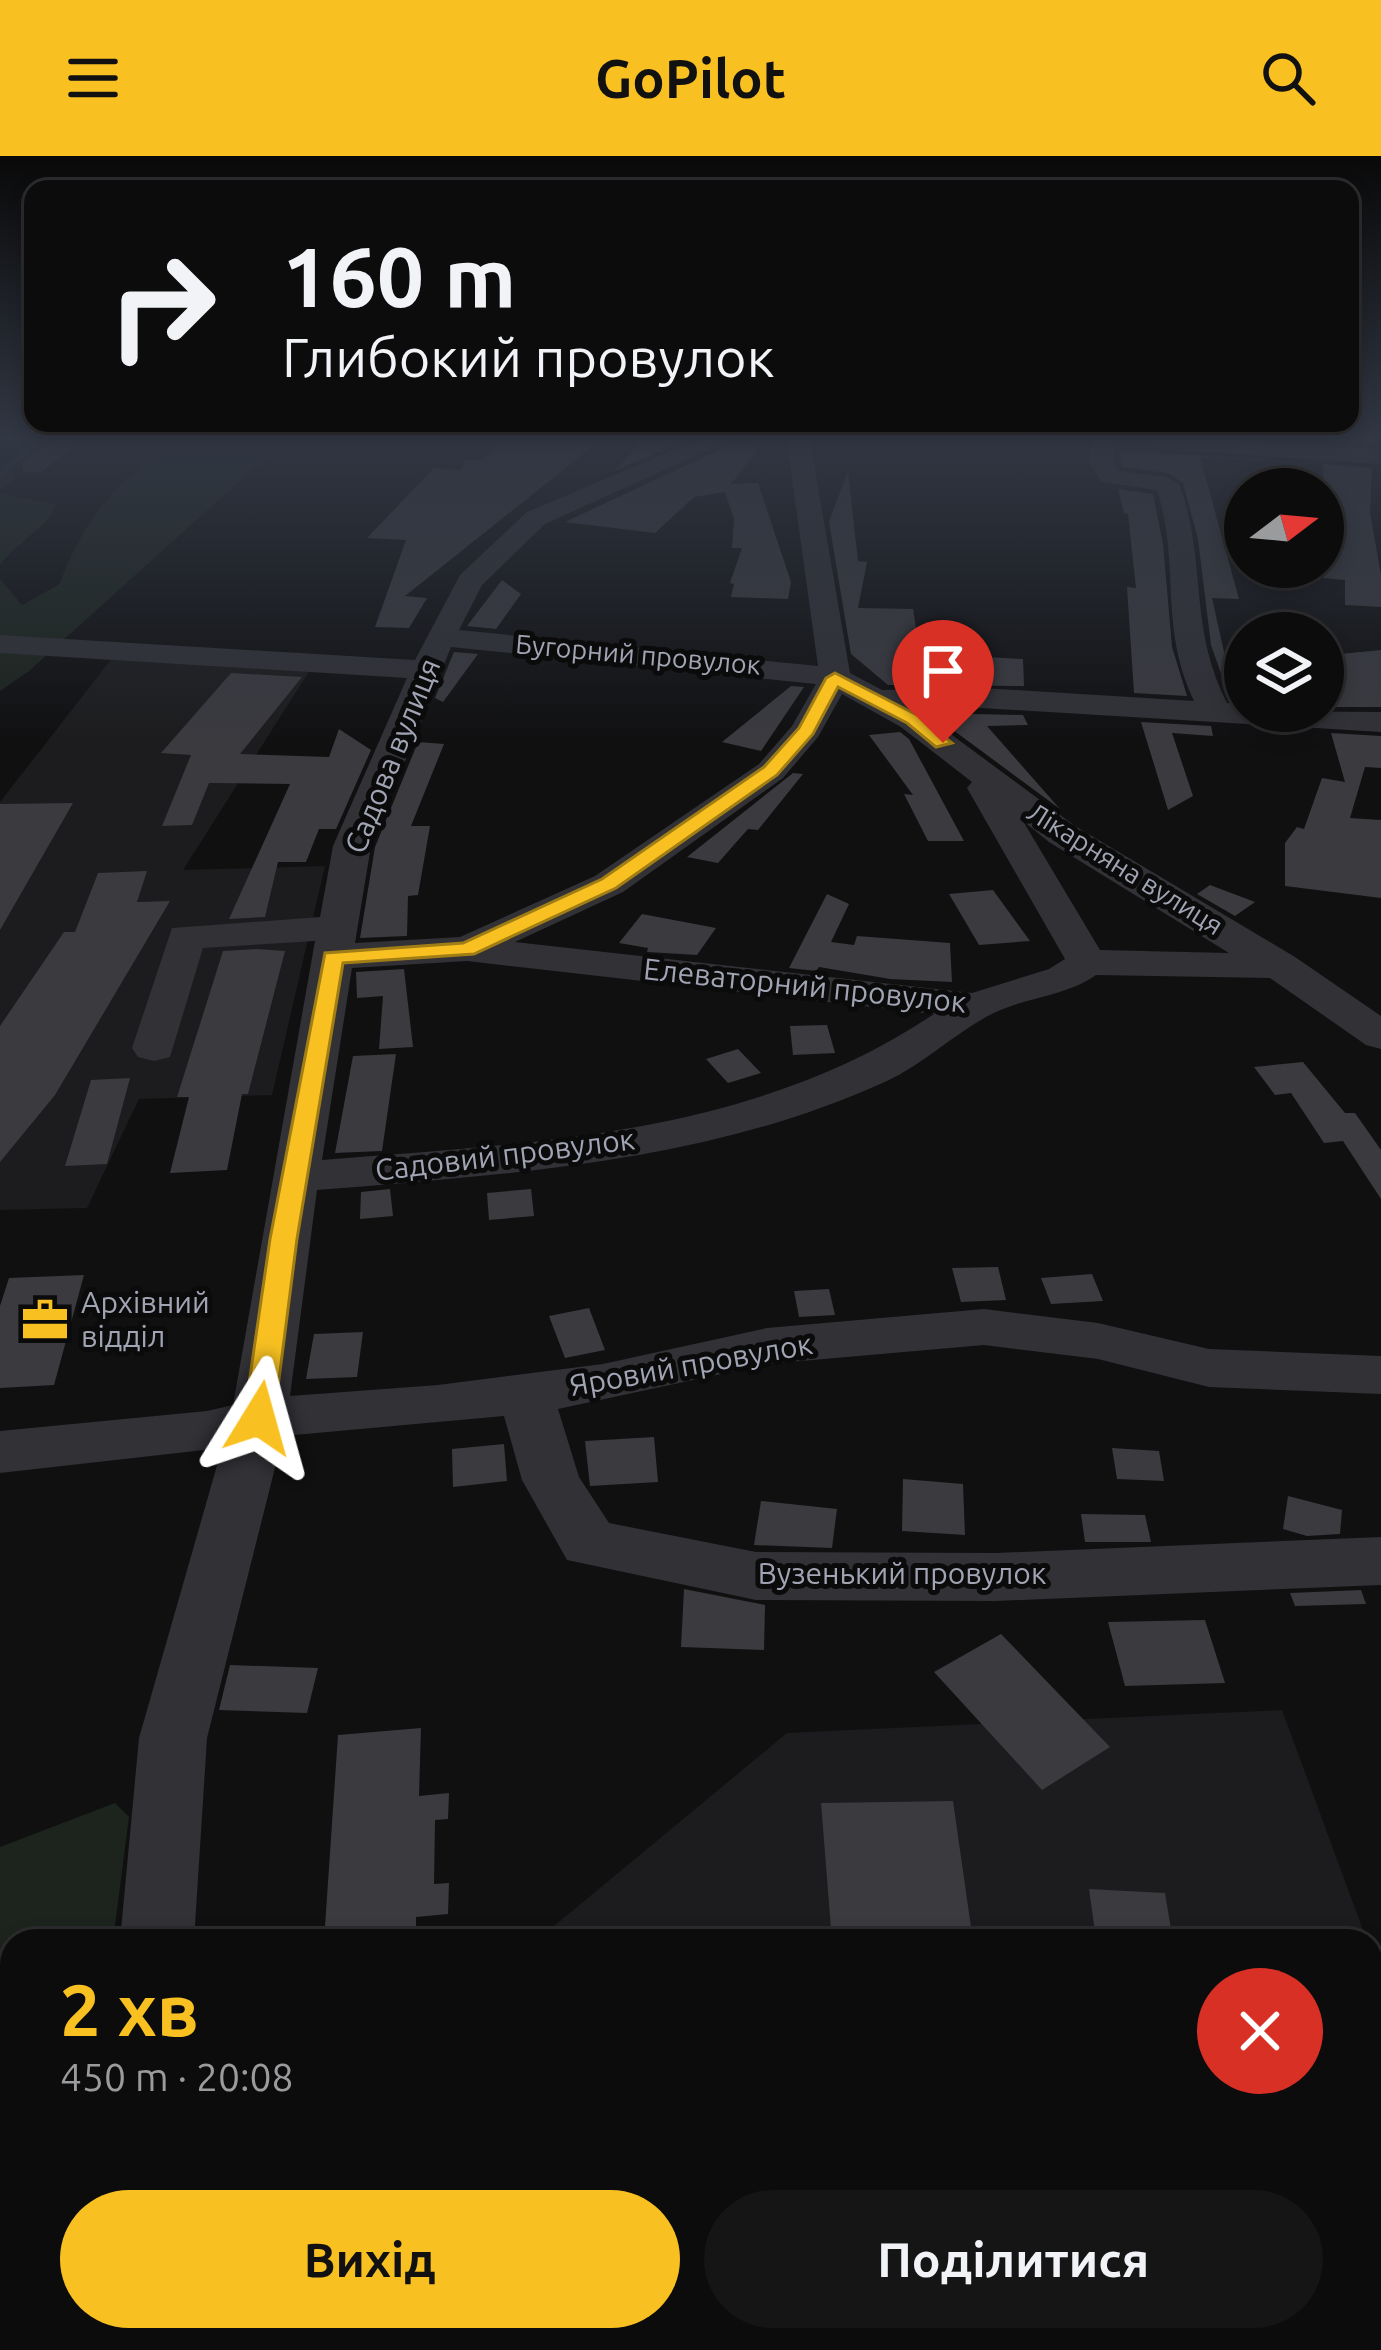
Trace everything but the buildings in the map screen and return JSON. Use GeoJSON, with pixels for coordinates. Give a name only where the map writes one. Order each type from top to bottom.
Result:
{"type":"FeatureCollection","features":[{"type":"Feature","properties":{"kind":"street","name":"Садова вулиця"},"geometry":{"type":"LineString","coordinates":[[158,1929],[173,1738],[259,1418],[352,846],[433,653],[470,581],[516,537]]}},
{"type":"Feature","properties":{"kind":"street"},"geometry":{"type":"LineString","coordinates":[[154,1048],[186,937],[467,950],[609,884],[770,771],[806,730],[835,678],[814,537]]}},
{"type":"Feature","properties":{"kind":"street"},"geometry":{"type":"LineString","coordinates":[[1183,537],[1190,653],[1215,711]]}},
{"type":"Feature","properties":{"kind":"street","name":"Бугорний провулок"},"geometry":{"type":"LineString","coordinates":[[0,644],[763,666],[835,678]]}},
{"type":"Feature","properties":{"kind":"street","name":"Лікарняна вулиця"},"geometry":{"type":"LineString","coordinates":[[835,678],[913,720],[1062,834],[1280,966],[1381,1036]]}},
{"type":"Feature","properties":{"kind":"street"},"geometry":{"type":"LineString","coordinates":[[878,700],[982,698],[1381,722]]}},
{"type":"Feature","properties":{"kind":"street"},"geometry":{"type":"LineString","coordinates":[[972,766],[1087,962]]}},
{"type":"Feature","properties":{"kind":"street","name":"Елеваторний провулок"},"geometry":{"type":"LineString","coordinates":[[467,950],[974,1006],[1064,978],[1087,962],[1280,966]]}},
{"type":"Feature","properties":{"kind":"street","name":"Садовий провулок"},"geometry":{"type":"LineString","coordinates":[[295,1177],[584,1151],[728,1123],[873,1070],[974,1006]]}},
{"type":"Feature","properties":{"kind":"street","name":"Яровий провулок"},"geometry":{"type":"LineString","coordinates":[[0,1452],[207,1432],[259,1418],[525,1393],[603,1382],[767,1346],[984,1327],[1098,1341],[1209,1368],[1381,1375]]}},
{"type":"Feature","properties":{"kind":"street","name":"Вузенький провулок"},"geometry":{"type":"LineString","coordinates":[[525,1393],[551,1480],[589,1543],[756,1576],[996,1577],[1381,1561]]}},
{"type":"Feature","properties":{"kind":"shaded area"},"geometry":{"type":"Polygon","coordinates":[[[0,537],[28,537],[15,549],[0,565],[0,537]]]}},
{"type":"Feature","properties":{"kind":"shaded area"},"geometry":{"type":"Polygon","coordinates":[[[81,537],[177,537],[29,671],[0,691],[0,579],[22,605],[60,584],[81,537]]]}},
{"type":"Feature","properties":{"kind":"shaded area"},"geometry":{"type":"Polygon","coordinates":[[[113,657],[310,670],[183,870],[325,866],[272,1095],[139,1099],[87,1208],[0,1210],[0,802],[113,657]]]}},
{"type":"Feature","properties":{"kind":"shaded area"},"geometry":{"type":"Polygon","coordinates":[[[1282,1710],[1363,1929],[550,1929],[787,1733],[1282,1710]]]}},
{"type":"Feature","properties":{"kind":"shaded area"},"geometry":{"type":"Polygon","coordinates":[[[115,1803],[129,1817],[115,1929],[0,1929],[0,1847],[115,1803]]]}},
{"type":"Feature","properties":{"kind":"place","name":"Архівний відділ"},"geometry":{"type":"Point","coordinates":[45,1320]}},
{"type":"Feature","properties":{"kind":"route"},"geometry":{"type":"LineString","coordinates":[[259,1418],[284,1239],[333,957],[467,950],[609,884],[770,771],[806,730],[835,678],[913,720],[943,743]]}}]}
